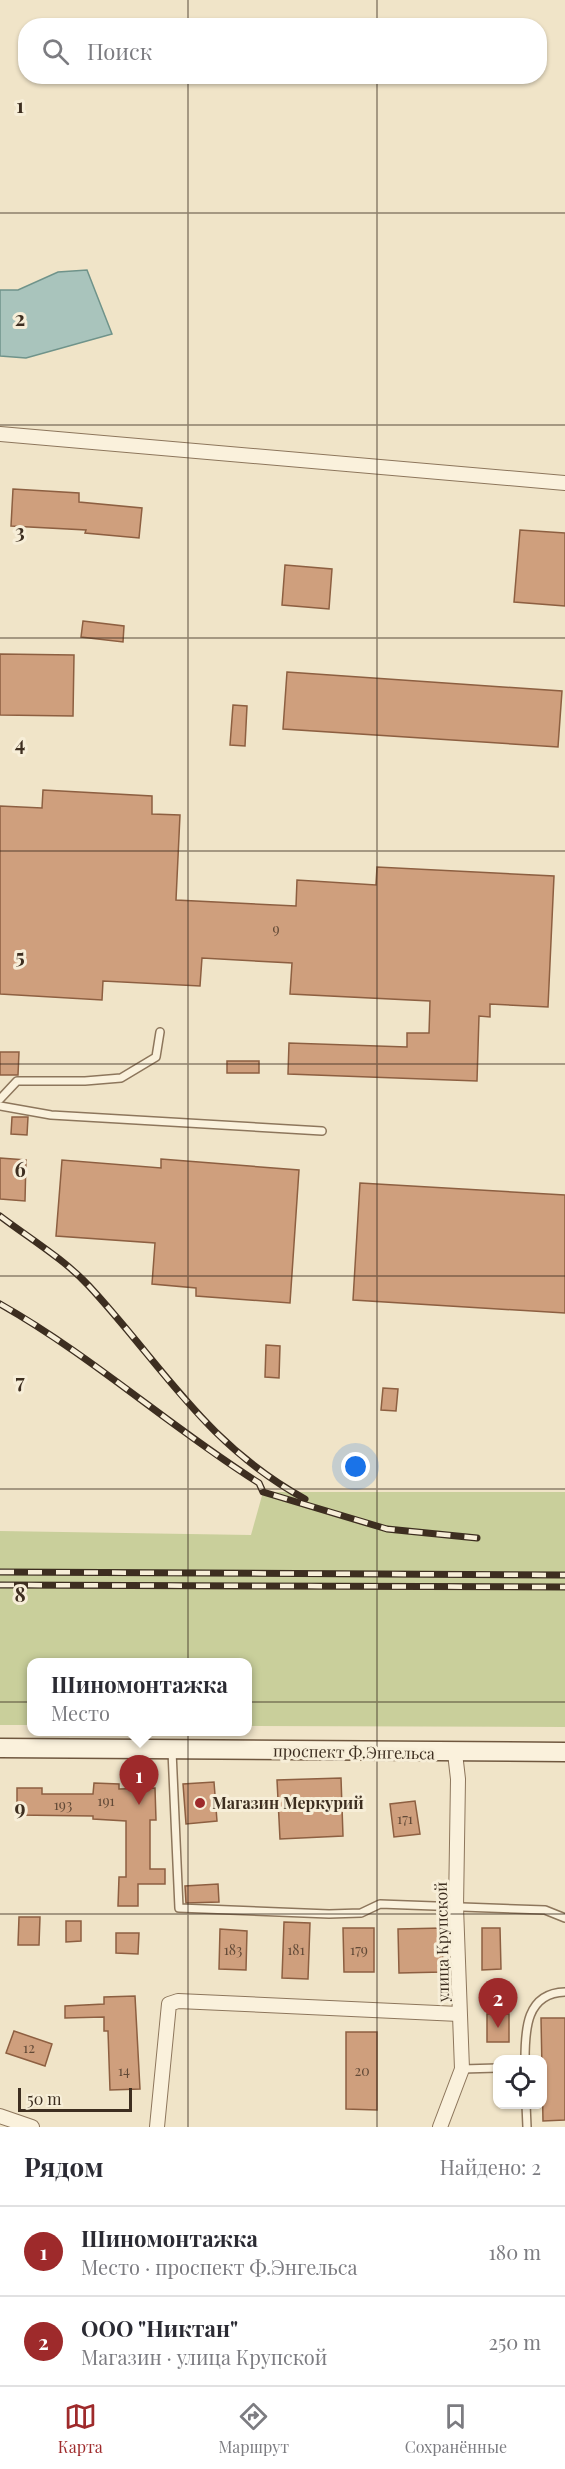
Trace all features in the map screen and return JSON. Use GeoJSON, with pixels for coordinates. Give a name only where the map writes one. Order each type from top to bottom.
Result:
{"type":"FeatureCollection","features":[{"type":"Feature","properties":{"kind":"street"},"geometry":{"type":"LineString","coordinates":[[0,434],[565,483]]}},
{"type":"Feature","properties":{"kind":"street","name":"проспект Ф.Энгельса"},"geometry":{"type":"LineString","coordinates":[[0,1748],[565,1752]]}},
{"type":"Feature","properties":{"kind":"street","name":"улица Крупской"},"geometry":{"type":"LineString","coordinates":[[440,2127],[462,2069],[456,1907],[458,1779],[455,1753]]}},
{"type":"Feature","properties":{"kind":"street"},"geometry":{"type":"LineString","coordinates":[[157,2127],[169,2004],[178,2001],[459,2014]]}},
{"type":"Feature","properties":{"kind":"street"},"geometry":{"type":"LineString","coordinates":[[0,2116],[32,2127]]}},
{"type":"Feature","properties":{"kind":"lane"},"geometry":{"type":"LineString","coordinates":[[0,1099],[17,1081],[85,1081],[121,1078],[156,1057],[160,1032]]}},
{"type":"Feature","properties":{"kind":"lane"},"geometry":{"type":"LineString","coordinates":[[0,1106],[51,1115],[322,1131]]}},
{"type":"Feature","properties":{"kind":"lane"},"geometry":{"type":"LineString","coordinates":[[172,1750],[179,1908],[329,1914],[361,1913],[380,1904],[545,1910],[565,1918]]}},
{"type":"Feature","properties":{"kind":"lane"},"geometry":{"type":"LineString","coordinates":[[525,2055],[527,2023],[532,2009],[549,1995],[565,1992]]}},
{"type":"Feature","properties":{"kind":"lane"},"geometry":{"type":"LineString","coordinates":[[462,2069],[493,2068]]}},
{"type":"Feature","properties":{"kind":"lane"},"geometry":{"type":"LineString","coordinates":[[526,2109],[527,2127]]}},
{"type":"Feature","properties":{"kind":"green space"},"geometry":{"type":"Polygon","coordinates":[[[263,1492],[565,1492],[565,1727],[252,1726],[252,1658],[27,1658],[27,1725],[0,1725],[0,1531],[251,1535],[263,1492]]]}},
{"type":"Feature","properties":{"kind":"water"},"geometry":{"type":"Polygon","coordinates":[[[87,270],[112,334],[26,358],[0,356],[0,290],[18,290],[58,272],[87,270]]]}},
{"type":"Feature","properties":{"kind":"building"},"geometry":{"type":"Polygon","coordinates":[[[13,489],[79,493],[79,502],[142,508],[139,538],[85,533],[86,530],[11,526],[13,489]]]}},
{"type":"Feature","properties":{"kind":"building"},"geometry":{"type":"Polygon","coordinates":[[[520,530],[565,533],[565,606],[514,602],[520,530]]]}},
{"type":"Feature","properties":{"kind":"building"},"geometry":{"type":"Polygon","coordinates":[[[285,565],[332,569],[329,609],[282,605],[285,565]]]}},
{"type":"Feature","properties":{"kind":"building"},"geometry":{"type":"Polygon","coordinates":[[[83,621],[124,626],[123,642],[81,637],[83,621]]]}},
{"type":"Feature","properties":{"kind":"building"},"geometry":{"type":"Polygon","coordinates":[[[0,654],[74,655],[73,716],[0,715],[0,654]]]}},
{"type":"Feature","properties":{"kind":"building"},"geometry":{"type":"Polygon","coordinates":[[[287,672],[562,691],[558,747],[283,729],[287,672]]]}},
{"type":"Feature","properties":{"kind":"building"},"geometry":{"type":"Polygon","coordinates":[[[233,705],[247,706],[245,746],[230,745],[233,705]]]}},
{"type":"Feature","properties":{"kind":"building"},"geometry":{"type":"Polygon","coordinates":[[[43,790],[152,796],[152,814],[180,815],[176,900],[296,906],[297,880],[376,885],[377,867],[554,876],[548,1007],[490,1004],[490,1017],[479,1016],[477,1081],[288,1074],[289,1043],[407,1047],[407,1033],[429,1033],[430,1001],[290,994],[292,963],[202,958],[200,986],[103,981],[102,1000],[0,994],[0,806],[42,808],[43,790]]]}},
{"type":"Feature","properties":{"kind":"building"},"geometry":{"type":"Polygon","coordinates":[[[0,1052],[19,1052],[18,1075],[0,1075],[0,1052]]]}},
{"type":"Feature","properties":{"kind":"building"},"geometry":{"type":"Polygon","coordinates":[[[227,1061],[259,1061],[259,1073],[227,1073],[227,1061]]]}},
{"type":"Feature","properties":{"kind":"building"},"geometry":{"type":"Polygon","coordinates":[[[12,1117],[28,1117],[27,1135],[11,1134],[12,1117]]]}},
{"type":"Feature","properties":{"kind":"building"},"geometry":{"type":"Polygon","coordinates":[[[0,1158],[26,1160],[25,1201],[0,1199],[0,1158]]]}},
{"type":"Feature","properties":{"kind":"building"},"geometry":{"type":"Polygon","coordinates":[[[161,1159],[299,1170],[290,1303],[196,1296],[196,1288],[152,1284],[155,1243],[56,1236],[62,1160],[161,1168],[161,1159]]]}},
{"type":"Feature","properties":{"kind":"building"},"geometry":{"type":"Polygon","coordinates":[[[360,1183],[565,1195],[565,1313],[353,1300],[360,1183]]]}},
{"type":"Feature","properties":{"kind":"building"},"geometry":{"type":"Polygon","coordinates":[[[266,1345],[280,1346],[279,1378],[265,1377],[266,1345]]]}},
{"type":"Feature","properties":{"kind":"building"},"geometry":{"type":"Polygon","coordinates":[[[383,1388],[398,1389],[396,1411],[381,1410],[383,1388]]]}},
{"type":"Feature","properties":{"kind":"building"},"geometry":{"type":"Polygon","coordinates":[[[341,1778],[343,1836],[280,1839],[277,1780],[341,1778]]]}},
{"type":"Feature","properties":{"kind":"building","name":"Магазин Меркурий"},"geometry":{"type":"Polygon","coordinates":[[[214,1782],[217,1821],[186,1824],[183,1784],[214,1782]]]}},
{"type":"Feature","properties":{"kind":"building"},"geometry":{"type":"Polygon","coordinates":[[[94,1783],[119,1784],[119,1789],[155,1788],[156,1820],[150,1820],[150,1869],[165,1869],[165,1884],[138,1884],[138,1906],[118,1906],[119,1877],[126,1877],[126,1821],[93,1819],[93,1816],[17,1815],[17,1788],[42,1788],[42,1794],[93,1794],[94,1783]]]}},
{"type":"Feature","properties":{"kind":"building"},"geometry":{"type":"Polygon","coordinates":[[[415,1801],[420,1834],[394,1837],[390,1804],[415,1801]]]}},
{"type":"Feature","properties":{"kind":"building"},"geometry":{"type":"Polygon","coordinates":[[[218,1884],[219,1902],[186,1903],[185,1886],[218,1884]]]}},
{"type":"Feature","properties":{"kind":"building"},"geometry":{"type":"Polygon","coordinates":[[[19,1917],[40,1917],[39,1945],[18,1945],[19,1917]]]}},
{"type":"Feature","properties":{"kind":"building"},"geometry":{"type":"Polygon","coordinates":[[[66,1921],[81,1921],[81,1941],[66,1942],[66,1921]]]}},
{"type":"Feature","properties":{"kind":"building"},"geometry":{"type":"Polygon","coordinates":[[[284,1922],[310,1923],[308,1979],[282,1978],[284,1922]]]}},
{"type":"Feature","properties":{"kind":"building"},"geometry":{"type":"Polygon","coordinates":[[[343,1928],[374,1928],[374,1972],[344,1972],[343,1928]]]}},
{"type":"Feature","properties":{"kind":"building"},"geometry":{"type":"Polygon","coordinates":[[[442,1928],[443,1972],[399,1973],[398,1929],[442,1928]]]}},
{"type":"Feature","properties":{"kind":"building"},"geometry":{"type":"Polygon","coordinates":[[[482,1928],[500,1928],[501,1969],[482,1970],[482,1928]]]}},
{"type":"Feature","properties":{"kind":"building"},"geometry":{"type":"Polygon","coordinates":[[[220,1929],[247,1931],[246,1970],[219,1969],[220,1929]]]}},
{"type":"Feature","properties":{"kind":"building"},"geometry":{"type":"Polygon","coordinates":[[[116,1933],[139,1933],[138,1954],[116,1953],[116,1933]]]}},
{"type":"Feature","properties":{"kind":"building"},"geometry":{"type":"Polygon","coordinates":[[[135,1996],[140,2089],[110,2090],[108,2031],[104,2031],[104,2017],[65,2018],[65,2006],[104,2004],[104,1997],[135,1996]]]}},
{"type":"Feature","properties":{"kind":"building"},"geometry":{"type":"Polygon","coordinates":[[[487,2014],[509,2014],[509,2042],[487,2042],[487,2014]]]}},
{"type":"Feature","properties":{"kind":"building"},"geometry":{"type":"Polygon","coordinates":[[[541,2018],[565,2018],[565,2120],[543,2121],[543,2109],[547,2109],[547,2055],[542,2055],[541,2018]]]}},
{"type":"Feature","properties":{"kind":"building"},"geometry":{"type":"Polygon","coordinates":[[[14,2031],[52,2044],[45,2066],[6,2053],[14,2031]]]}},
{"type":"Feature","properties":{"kind":"building"},"geometry":{"type":"Polygon","coordinates":[[[346,2032],[377,2032],[377,2110],[346,2109],[346,2032]]]}},
{"type":"Feature","properties":{"kind":"railway"},"geometry":{"type":"LineString","coordinates":[[0,1216],[58,1258],[89,1286],[212,1429],[239,1454],[305,1499]]}},
{"type":"Feature","properties":{"kind":"railway"},"geometry":{"type":"LineString","coordinates":[[0,1304],[67,1346],[194,1439],[259,1483],[263,1492],[387,1529],[477,1538]]}},
{"type":"Feature","properties":{"kind":"railway"},"geometry":{"type":"LineString","coordinates":[[0,1572],[565,1575]]}},
{"type":"Feature","properties":{"kind":"railway"},"geometry":{"type":"LineString","coordinates":[[0,1585],[565,1587]]}},
{"type":"Feature","properties":{"kind":"place","name":"Магазин Меркурий"},"geometry":{"type":"Point","coordinates":[200,1803]}},
{"type":"Feature","properties":{"kind":"place","name":"Шиномонтажка"},"geometry":{"type":"Point","coordinates":[139,1805]}},
{"type":"Feature","properties":{"kind":"place","name":"ООО \"Никтан\""},"geometry":{"type":"Point","coordinates":[498,2028]}}]}
